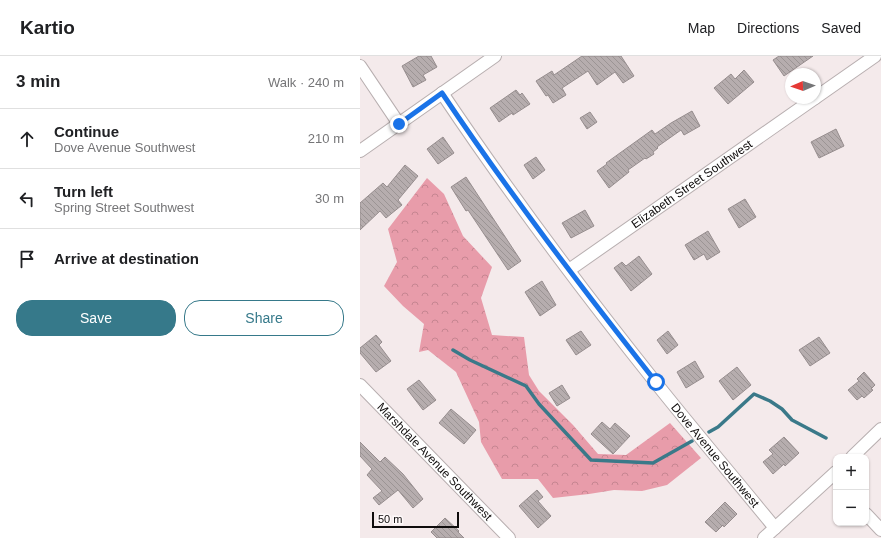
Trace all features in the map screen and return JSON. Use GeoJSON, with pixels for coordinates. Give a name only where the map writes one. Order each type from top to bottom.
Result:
{"type":"FeatureCollection","features":[{"type":"Feature","properties":{"kind":"street"},"geometry":{"type":"LineString","coordinates":[[360,151],[495,56]]}},
{"type":"Feature","properties":{"kind":"street","name":"Elizabeth Street Southwest"},"geometry":{"type":"LineString","coordinates":[[821,94],[875,56]]}},
{"type":"Feature","properties":{"kind":"street"},"geometry":{"type":"LineString","coordinates":[[360,66],[399,124]]}},
{"type":"Feature","properties":{"kind":"street","name":"Dove Avenue Southwest"},"geometry":{"type":"LineString","coordinates":[[442,93],[491,165],[569,270],[656,382],[775,528]]}},
{"type":"Feature","properties":{"kind":"street","name":"Elizabeth Street Southwest"},"geometry":{"type":"LineString","coordinates":[[569,270],[806,104]]}},
{"type":"Feature","properties":{"kind":"street","name":"Marshdale Avenue Southwest"},"geometry":{"type":"LineString","coordinates":[[360,384],[509,538]]}},
{"type":"Feature","properties":{"kind":"street"},"geometry":{"type":"LineString","coordinates":[[855,454],[881,429]]}},
{"type":"Feature","properties":{"kind":"street"},"geometry":{"type":"LineString","coordinates":[[764,538],[833,478]]}},
{"type":"Feature","properties":{"kind":"street"},"geometry":{"type":"LineString","coordinates":[[869,517],[881,530]]}},
{"type":"Feature","properties":{"kind":"green space"},"geometry":{"type":"Polygon","coordinates":[[[427,178],[444,194],[463,236],[492,267],[481,298],[492,335],[524,337],[529,375],[539,391],[573,425],[598,454],[626,455],[670,423],[701,458],[667,485],[642,491],[614,490],[553,498],[538,479],[502,479],[481,442],[479,422],[456,372],[428,350],[419,352],[424,324],[403,306],[384,286],[397,262],[388,229],[427,178]]]}},
{"type":"Feature","properties":{"kind":"building"},"geometry":{"type":"Polygon","coordinates":[[[419,56],[431,56],[437,67],[423,75],[426,80],[413,87],[402,66],[419,56]]]}},
{"type":"Feature","properties":{"kind":"building"},"geometry":{"type":"Polygon","coordinates":[[[582,56],[621,56],[634,76],[623,83],[615,72],[597,85],[588,71],[562,88],[566,95],[553,103],[548,95],[546,96],[536,81],[552,71],[554,75],[582,56]]]}},
{"type":"Feature","properties":{"kind":"building"},"geometry":{"type":"Polygon","coordinates":[[[779,56],[813,56],[796,68],[785,68],[784,76],[773,60],[779,56]]]}},
{"type":"Feature","properties":{"kind":"building"},"geometry":{"type":"Polygon","coordinates":[[[744,70],[754,82],[728,104],[714,88],[731,74],[735,79],[744,70]]]}},
{"type":"Feature","properties":{"kind":"building"},"geometry":{"type":"Polygon","coordinates":[[[516,90],[520,95],[522,93],[530,104],[513,115],[512,113],[499,122],[490,108],[516,90]]]}},
{"type":"Feature","properties":{"kind":"building"},"geometry":{"type":"Polygon","coordinates":[[[692,111],[700,126],[684,135],[681,130],[657,147],[658,148],[653,152],[654,154],[646,159],[645,158],[628,170],[629,172],[609,188],[597,171],[652,130],[655,134],[692,111]]]}},
{"type":"Feature","properties":{"kind":"building"},"geometry":{"type":"Polygon","coordinates":[[[590,112],[597,122],[587,129],[580,118],[590,112]]]}},
{"type":"Feature","properties":{"kind":"building"},"geometry":{"type":"Polygon","coordinates":[[[836,129],[844,146],[819,158],[811,142],[836,129]]]}},
{"type":"Feature","properties":{"kind":"building"},"geometry":{"type":"Polygon","coordinates":[[[443,137],[454,153],[438,164],[427,149],[443,137]]]}},
{"type":"Feature","properties":{"kind":"building"},"geometry":{"type":"Polygon","coordinates":[[[536,157],[545,170],[533,179],[524,165],[536,157]]]}},
{"type":"Feature","properties":{"kind":"building"},"geometry":{"type":"Polygon","coordinates":[[[405,165],[418,176],[398,200],[402,205],[386,218],[380,211],[360,230],[360,203],[383,183],[387,187],[405,165]]]}},
{"type":"Feature","properties":{"kind":"building"},"geometry":{"type":"Polygon","coordinates":[[[466,177],[521,261],[508,270],[468,210],[466,211],[451,187],[466,177]]]}},
{"type":"Feature","properties":{"kind":"building"},"geometry":{"type":"Polygon","coordinates":[[[745,199],[756,217],[739,228],[728,209],[745,199]]]}},
{"type":"Feature","properties":{"kind":"building"},"geometry":{"type":"Polygon","coordinates":[[[585,210],[594,226],[571,238],[562,223],[585,210]]]}},
{"type":"Feature","properties":{"kind":"building"},"geometry":{"type":"Polygon","coordinates":[[[708,231],[720,252],[707,260],[704,254],[694,260],[685,245],[708,231]]]}},
{"type":"Feature","properties":{"kind":"building"},"geometry":{"type":"Polygon","coordinates":[[[639,256],[652,274],[631,291],[614,268],[622,262],[626,266],[639,256]]]}},
{"type":"Feature","properties":{"kind":"building"},"geometry":{"type":"Polygon","coordinates":[[[542,281],[556,305],[540,316],[525,292],[542,281]]]}},
{"type":"Feature","properties":{"kind":"building"},"geometry":{"type":"Polygon","coordinates":[[[581,331],[591,345],[576,355],[566,340],[581,331]]]}},
{"type":"Feature","properties":{"kind":"building"},"geometry":{"type":"Polygon","coordinates":[[[668,331],[678,345],[667,354],[657,340],[668,331]]]}},
{"type":"Feature","properties":{"kind":"building"},"geometry":{"type":"Polygon","coordinates":[[[376,335],[382,342],[379,345],[391,361],[376,372],[360,353],[360,348],[376,335]]]}},
{"type":"Feature","properties":{"kind":"building"},"geometry":{"type":"Polygon","coordinates":[[[819,337],[830,353],[810,366],[799,350],[819,337]]]}},
{"type":"Feature","properties":{"kind":"building"},"geometry":{"type":"Polygon","coordinates":[[[695,361],[704,377],[686,388],[677,372],[695,361]]]}},
{"type":"Feature","properties":{"kind":"building"},"geometry":{"type":"Polygon","coordinates":[[[737,367],[751,385],[733,400],[719,381],[737,367]]]}},
{"type":"Feature","properties":{"kind":"building"},"geometry":{"type":"Polygon","coordinates":[[[864,372],[875,385],[871,389],[873,390],[864,398],[862,396],[857,400],[848,390],[859,381],[857,379],[864,372]]]}},
{"type":"Feature","properties":{"kind":"building"},"geometry":{"type":"Polygon","coordinates":[[[419,380],[436,400],[423,410],[407,389],[419,380]]]}},
{"type":"Feature","properties":{"kind":"building"},"geometry":{"type":"Polygon","coordinates":[[[562,385],[570,398],[557,406],[549,393],[562,385]]]}},
{"type":"Feature","properties":{"kind":"building"},"geometry":{"type":"Polygon","coordinates":[[[451,409],[476,430],[464,444],[439,423],[451,409]]]}},
{"type":"Feature","properties":{"kind":"building"},"geometry":{"type":"Polygon","coordinates":[[[602,422],[610,429],[615,423],[630,436],[613,454],[591,434],[602,422]]]}},
{"type":"Feature","properties":{"kind":"building"},"geometry":{"type":"Polygon","coordinates":[[[784,437],[799,453],[785,466],[784,464],[773,474],[763,462],[773,454],[769,450],[784,437]]]}},
{"type":"Feature","properties":{"kind":"building"},"geometry":{"type":"Polygon","coordinates":[[[360,442],[380,462],[385,457],[403,474],[423,499],[413,508],[398,490],[379,505],[373,498],[382,491],[367,475],[372,469],[360,456],[360,442]]]}},
{"type":"Feature","properties":{"kind":"building"},"geometry":{"type":"Polygon","coordinates":[[[537,490],[543,497],[538,501],[551,516],[538,528],[519,506],[537,490]]]}},
{"type":"Feature","properties":{"kind":"building"},"geometry":{"type":"Polygon","coordinates":[[[725,502],[737,514],[724,527],[723,525],[716,532],[705,522],[725,502]]]}},
{"type":"Feature","properties":{"kind":"building"},"geometry":{"type":"Polygon","coordinates":[[[445,518],[464,538],[437,538],[431,532],[445,518]]]}},
{"type":"Feature","properties":{"kind":"waterway"},"geometry":{"type":"LineString","coordinates":[[453,350],[470,360],[526,386],[539,404],[591,460],[653,463],[692,441]]}},
{"type":"Feature","properties":{"kind":"waterway"},"geometry":{"type":"LineString","coordinates":[[709,432],[718,427],[754,394],[770,401],[782,409],[792,420],[826,438]]}},
{"type":"Feature","properties":{"kind":"route"},"geometry":{"type":"LineString","coordinates":[[399,124],[442,93],[491,165],[569,270],[656,382]]}}]}
